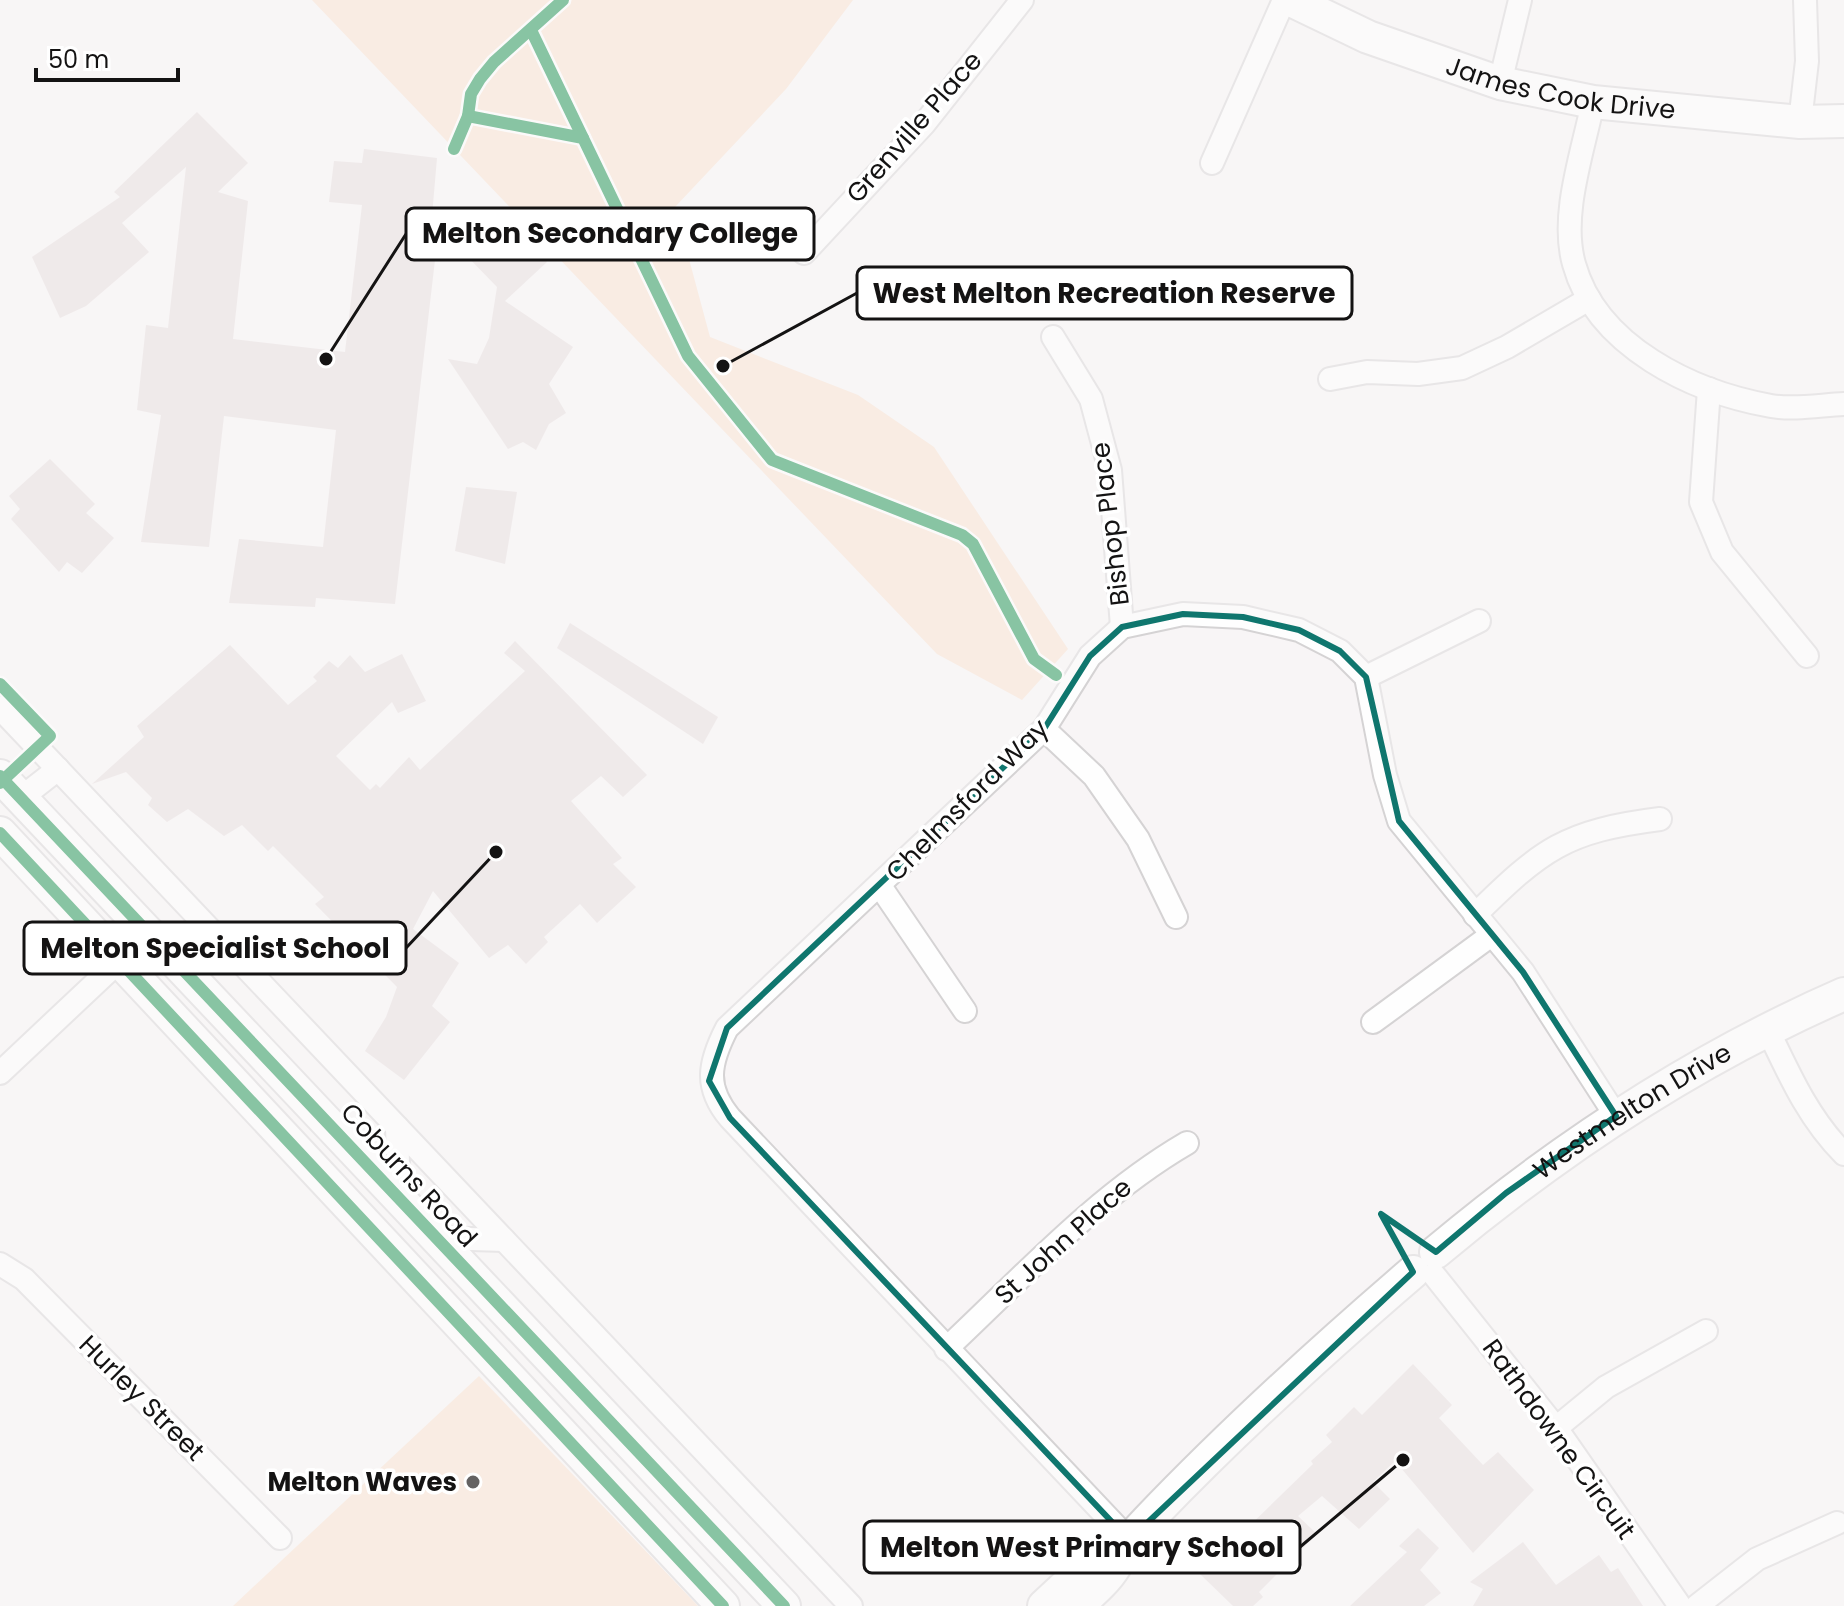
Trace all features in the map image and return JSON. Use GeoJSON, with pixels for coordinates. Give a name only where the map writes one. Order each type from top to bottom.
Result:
{"type":"FeatureCollection","features":[{"type":"Feature","properties":{"kind":"street","name":"Grenville Place"},"geometry":{"type":"LineString","coordinates":[[804,253],[924,124],[1022,0]]}},
{"type":"Feature","properties":{"kind":"street"},"geometry":{"type":"LineString","coordinates":[[1212,163],[1284,0]]}},
{"type":"Feature","properties":{"kind":"street","name":"James Cook Drive"},"geometry":{"type":"LineString","coordinates":[[1291,0],[1415,56],[1500,83],[1593,102],[1800,122],[1844,121]]}},
{"type":"Feature","properties":{"kind":"street"},"geometry":{"type":"LineString","coordinates":[[1500,83],[1520,0]]}},
{"type":"Feature","properties":{"kind":"street"},"geometry":{"type":"LineString","coordinates":[[1800,122],[1807,61],[1805,0]]}},
{"type":"Feature","properties":{"kind":"street"},"geometry":{"type":"LineString","coordinates":[[1593,102],[1570,218],[1573,263],[1589,299],[1613,331],[1647,358],[1709,389],[1774,407],[1844,404]]}},
{"type":"Feature","properties":{"kind":"street"},"geometry":{"type":"LineString","coordinates":[[1330,379],[1367,372],[1418,374],[1462,368],[1507,347],[1589,299]]}},
{"type":"Feature","properties":{"kind":"street","name":"Bishop Place"},"geometry":{"type":"LineString","coordinates":[[1053,337],[1091,399],[1110,470],[1122,627]]}},
{"type":"Feature","properties":{"kind":"street"},"geometry":{"type":"LineString","coordinates":[[1709,389],[1701,502],[1722,552],[1807,656]]}},
{"type":"Feature","properties":{"kind":"street"},"geometry":{"type":"LineString","coordinates":[[1122,627],[1183,614],[1243,617],[1299,630],[1340,651],[1366,677],[1385,775],[1399,821],[1490,936],[1523,972],[1616,1116]]}},
{"type":"Feature","properties":{"kind":"street"},"geometry":{"type":"LineString","coordinates":[[1366,677],[1479,621]]}},
{"type":"Feature","properties":{"kind":"street","name":"Chelmsford Way"},"geometry":{"type":"LineString","coordinates":[[1122,627],[1090,656],[1044,729],[727,1028],[714,1052],[709,1081],[719,1104],[730,1118],[1125,1544]]}},
{"type":"Feature","properties":{"kind":"street","name":"Coburns Road"},"geometry":{"type":"LineString","coordinates":[[0,708],[851,1606]]}},
{"type":"Feature","properties":{"kind":"street"},"geometry":{"type":"LineString","coordinates":[[1044,729],[1094,776],[1138,839],[1176,917]]}},
{"type":"Feature","properties":{"kind":"street","name":"Coburns Road"},"geometry":{"type":"LineString","coordinates":[[58,769],[11,787],[784,1606]]}},
{"type":"Feature","properties":{"kind":"street"},"geometry":{"type":"LineString","coordinates":[[1475,915],[1521,871],[1565,840],[1609,825],[1660,819]]}},
{"type":"Feature","properties":{"kind":"street"},"geometry":{"type":"LineString","coordinates":[[0,833],[723,1606]]}},
{"type":"Feature","properties":{"kind":"street"},"geometry":{"type":"LineString","coordinates":[[880,886],[965,1011]]}},
{"type":"Feature","properties":{"kind":"street"},"geometry":{"type":"LineString","coordinates":[[0,1073],[150,933]]}},
{"type":"Feature","properties":{"kind":"street"},"geometry":{"type":"LineString","coordinates":[[1373,1022],[1490,936]]}},
{"type":"Feature","properties":{"kind":"street","name":"Westmelton Drive"},"geometry":{"type":"LineString","coordinates":[[1077,1606],[1115,1566],[1125,1544],[1196,1472],[1506,1193],[1616,1116],[1767,1028],[1844,994]]}},
{"type":"Feature","properties":{"kind":"street"},"geometry":{"type":"LineString","coordinates":[[1767,1028],[1799,1096],[1824,1135],[1844,1154]]}},
{"type":"Feature","properties":{"kind":"street","name":"Coburns Road"},"geometry":{"type":"LineString","coordinates":[[397,1127],[401,1148],[396,1173],[399,1196]]}},
{"type":"Feature","properties":{"kind":"street","name":"St John Place"},"geometry":{"type":"LineString","coordinates":[[946,1349],[1107,1199],[1148,1166],[1187,1143]]}},
{"type":"Feature","properties":{"kind":"street","name":"Coburns Road"},"geometry":{"type":"LineString","coordinates":[[439,1238],[504,1240]]}},
{"type":"Feature","properties":{"kind":"street","name":"Hurley Street"},"geometry":{"type":"LineString","coordinates":[[0,1264],[24,1279],[280,1538]]}},
{"type":"Feature","properties":{"kind":"street","name":"Rathdowne Circuit"},"geometry":{"type":"LineString","coordinates":[[1428,1266],[1556,1428],[1680,1606]]}},
{"type":"Feature","properties":{"kind":"street"},"geometry":{"type":"LineString","coordinates":[[1556,1428],[1606,1387],[1706,1331]]}},
{"type":"Feature","properties":{"kind":"street"},"geometry":{"type":"LineString","coordinates":[[534,1406],[567,1374]]}},
{"type":"Feature","properties":{"kind":"street"},"geometry":{"type":"LineString","coordinates":[[1697,1606],[1757,1559],[1837,1523]]}},
{"type":"Feature","properties":{"kind":"street","name":"Westmelton Drive"},"geometry":{"type":"LineString","coordinates":[[1044,1606],[1100,1554],[1125,1544]]}},
{"type":"Feature","properties":{"kind":"highlighted area"},"geometry":{"type":"Polygon","coordinates":[[[1183,614],[1243,617],[1299,630],[1340,651],[1366,677],[1399,821],[1523,972],[1616,1116],[1506,1193],[1436,1252],[1381,1214],[1413,1272],[1129,1540],[730,1118],[709,1081],[727,1028],[1044,729],[1090,656],[1122,627],[1183,614]]]}},
{"type":"Feature","properties":{"kind":"shaded area"},"geometry":{"type":"Polygon","coordinates":[[[312,0],[853,0],[786,89],[675,207],[710,337],[858,395],[934,447],[1068,649],[1022,700],[937,654],[312,0]]]}},
{"type":"Feature","properties":{"kind":"shaded area","name":"Melton Waves"},"geometry":{"type":"Polygon","coordinates":[[[479,1376],[698,1606],[233,1606],[251,1589],[479,1376]]]}},
{"type":"Feature","properties":{"kind":"building"},"geometry":{"type":"Polygon","coordinates":[[[197,112],[248,163],[218,192],[248,201],[233,339],[345,352],[362,205],[329,202],[334,161],[362,163],[364,149],[437,158],[432,216],[440,217],[395,604],[316,598],[315,607],[229,603],[239,539],[323,547],[336,430],[224,416],[209,547],[141,542],[161,415],[137,410],[146,325],[168,328],[186,167],[122,223],[149,252],[86,306],[60,318],[32,257],[120,197],[114,192],[197,112]]]}},
{"type":"Feature","properties":{"kind":"building"},"geometry":{"type":"Polygon","coordinates":[[[499,212],[522,232],[547,262],[505,301],[573,347],[549,384],[566,413],[549,424],[536,450],[523,442],[508,449],[448,359],[477,364],[489,338],[497,287],[461,250],[499,212]]]}},
{"type":"Feature","properties":{"kind":"building"},"geometry":{"type":"Polygon","coordinates":[[[50,459],[95,504],[86,513],[114,538],[82,573],[67,562],[59,572],[11,519],[20,509],[9,496],[50,459]]]}},
{"type":"Feature","properties":{"kind":"building"},"geometry":{"type":"Polygon","coordinates":[[[466,487],[517,492],[505,564],[455,551],[466,487]]]}},
{"type":"Feature","properties":{"kind":"building"},"geometry":{"type":"Polygon","coordinates":[[[570,623],[718,717],[703,744],[557,648],[570,623]]]}},
{"type":"Feature","properties":{"kind":"building"},"geometry":{"type":"Polygon","coordinates":[[[515,641],[647,775],[623,797],[601,776],[571,801],[622,858],[613,864],[636,887],[597,923],[580,904],[544,937],[548,942],[526,964],[508,945],[489,958],[433,891],[413,929],[459,963],[432,1006],[450,1022],[404,1080],[365,1051],[386,1017],[397,987],[315,904],[324,897],[273,846],[268,851],[242,825],[224,836],[188,809],[167,822],[148,805],[152,798],[126,772],[92,784],[144,737],[137,726],[230,645],[288,705],[317,681],[313,677],[329,661],[338,668],[350,655],[365,672],[402,654],[426,701],[398,713],[392,702],[336,756],[370,790],[376,784],[380,788],[409,757],[420,770],[525,671],[504,653],[515,641]]]}},
{"type":"Feature","properties":{"kind":"building"},"geometry":{"type":"Polygon","coordinates":[[[1413,1364],[1452,1405],[1439,1418],[1483,1465],[1498,1452],[1534,1490],[1473,1553],[1395,1461],[1373,1482],[1390,1499],[1359,1529],[1322,1496],[1298,1516],[1317,1534],[1259,1592],[1263,1597],[1253,1606],[1233,1606],[1200,1574],[1313,1464],[1311,1461],[1332,1442],[1326,1435],[1354,1407],[1362,1415],[1413,1364]]]}},
{"type":"Feature","properties":{"kind":"building"},"geometry":{"type":"Polygon","coordinates":[[[1418,1528],[1439,1548],[1420,1570],[1441,1593],[1424,1606],[1350,1606],[1407,1552],[1399,1546],[1418,1528]]]}},
{"type":"Feature","properties":{"kind":"building"},"geometry":{"type":"Polygon","coordinates":[[[1523,1542],[1556,1585],[1599,1555],[1611,1572],[1618,1568],[1643,1606],[1473,1606],[1483,1589],[1470,1582],[1523,1542]]]}},
{"type":"Feature","properties":{"kind":"cycle path"},"geometry":{"type":"LineString","coordinates":[[454,149],[468,116],[471,94],[480,79],[494,62],[563,0]]}},
{"type":"Feature","properties":{"kind":"cycle path"},"geometry":{"type":"LineString","coordinates":[[531,30],[583,138]]}},
{"type":"Feature","properties":{"kind":"cycle path"},"geometry":{"type":"LineString","coordinates":[[468,116],[583,138],[688,356],[772,460],[962,535],[973,544],[1034,659],[1056,675]]}},
{"type":"Feature","properties":{"kind":"cycle path"},"geometry":{"type":"LineString","coordinates":[[0,684],[50,736],[0,783]]}},
{"type":"Feature","properties":{"kind":"cycle path"},"geometry":{"type":"LineString","coordinates":[[0,776],[784,1606]]}},
{"type":"Feature","properties":{"kind":"cycle path"},"geometry":{"type":"LineString","coordinates":[[0,833],[723,1606]]}},
{"type":"Feature","properties":{"kind":"place","name":"Melton Secondary College"},"geometry":{"type":"Point","coordinates":[326,359]}},
{"type":"Feature","properties":{"kind":"place","name":"West Melton Recreation Reserve"},"geometry":{"type":"Point","coordinates":[723,366]}},
{"type":"Feature","properties":{"kind":"place","name":"Melton Specialist School"},"geometry":{"type":"Point","coordinates":[496,852]}},
{"type":"Feature","properties":{"kind":"place","name":"Melton West Primary School"},"geometry":{"type":"Point","coordinates":[1403,1460]}},
{"type":"Feature","properties":{"kind":"place","name":"Melton Waves"},"geometry":{"type":"Point","coordinates":[473,1482]}}]}
